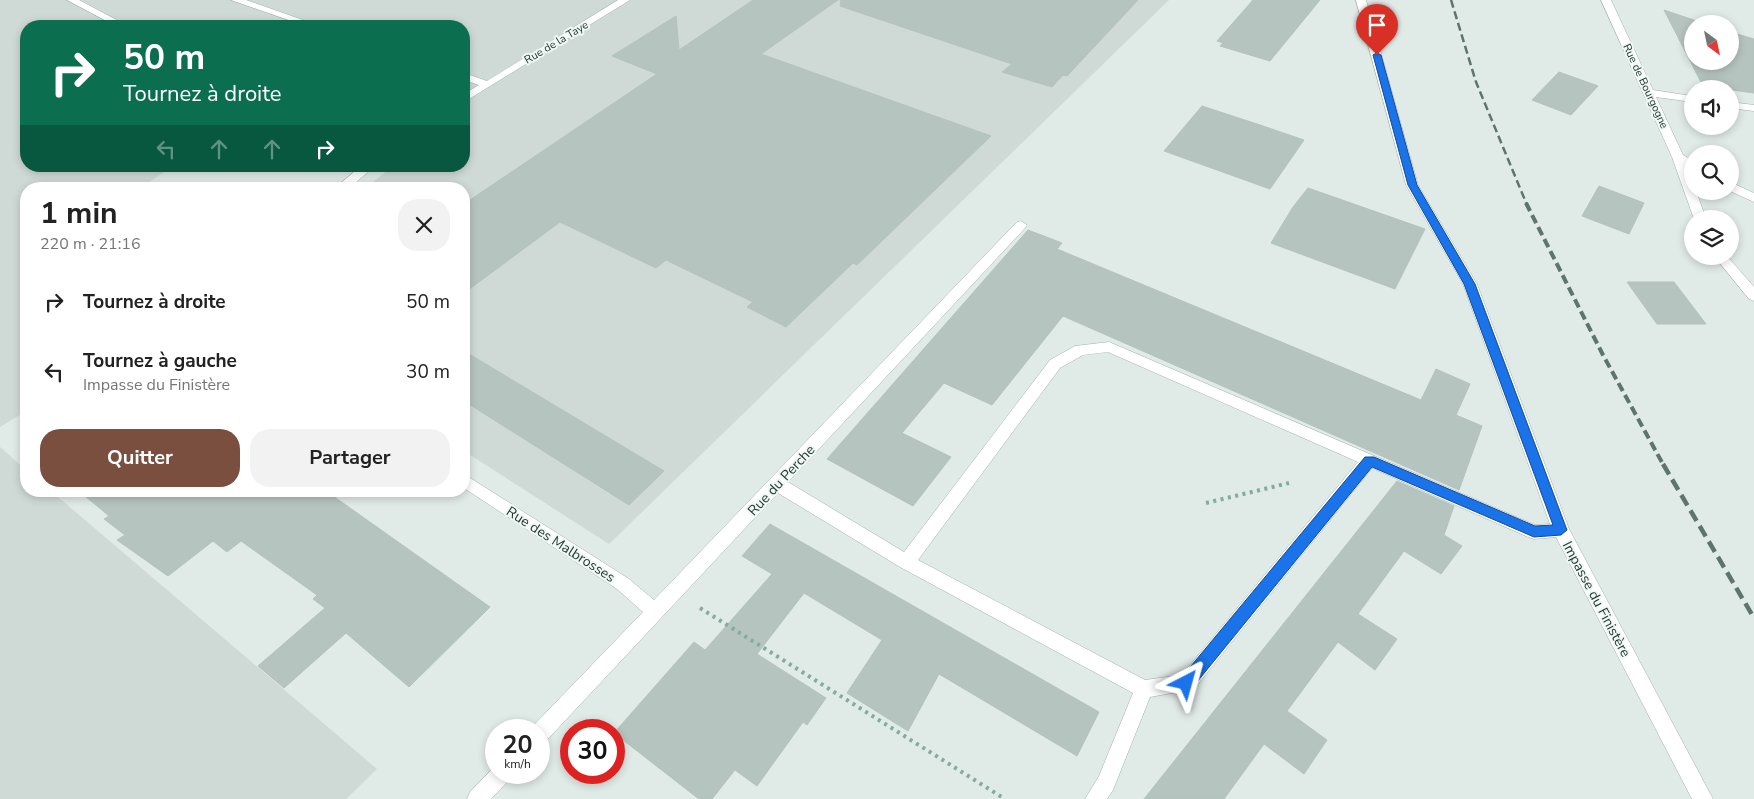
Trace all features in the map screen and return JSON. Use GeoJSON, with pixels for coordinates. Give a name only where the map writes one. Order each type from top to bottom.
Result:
{"type":"FeatureCollection","features":[{"type":"Feature","properties":{"kind":"street"},"geometry":{"type":"LineString","coordinates":[[72,0],[111,20]]}},
{"type":"Feature","properties":{"kind":"street"},"geometry":{"type":"LineString","coordinates":[[236,0],[297,20]]}},
{"type":"Feature","properties":{"kind":"street","name":"Rue de la Taye"},"geometry":{"type":"LineString","coordinates":[[486,84],[625,0]]}},
{"type":"Feature","properties":{"kind":"street","name":"Impasse du Finistère"},"geometry":{"type":"LineString","coordinates":[[1361,0],[1412,185],[1470,284],[1561,530],[1703,799]]}},
{"type":"Feature","properties":{"kind":"street","name":"Rue de Bourgogne"},"geometry":{"type":"LineString","coordinates":[[1606,0],[1678,157],[1697,210]]}},
{"type":"Feature","properties":{"kind":"street"},"geometry":{"type":"LineString","coordinates":[[470,78],[486,84]]}},
{"type":"Feature","properties":{"kind":"street"},"geometry":{"type":"LineString","coordinates":[[470,95],[486,84]]}},
{"type":"Feature","properties":{"kind":"street"},"geometry":{"type":"LineString","coordinates":[[1649,93],[1684,98]]}},
{"type":"Feature","properties":{"kind":"street"},"geometry":{"type":"LineString","coordinates":[[1739,106],[1754,108]]}},
{"type":"Feature","properties":{"kind":"street"},"geometry":{"type":"LineString","coordinates":[[1678,157],[1684,160]]}},
{"type":"Feature","properties":{"kind":"street"},"geometry":{"type":"LineString","coordinates":[[349,182],[361,172]]}},
{"type":"Feature","properties":{"kind":"street"},"geometry":{"type":"LineString","coordinates":[[1739,190],[1754,198]]}},
{"type":"Feature","properties":{"kind":"street","name":"Rue du Perche"},"geometry":{"type":"LineString","coordinates":[[550,723],[1021,225]]}},
{"type":"Feature","properties":{"kind":"street"},"geometry":{"type":"LineString","coordinates":[[1728,265],[1754,296]]}},
{"type":"Feature","properties":{"kind":"street"},"geometry":{"type":"LineString","coordinates":[[906,562],[1055,364],[1080,350],[1108,347],[1534,532],[1561,530]]}},
{"type":"Feature","properties":{"kind":"street"},"geometry":{"type":"LineString","coordinates":[[777,484],[906,562],[1144,689],[1186,683],[1370,461]]}},
{"type":"Feature","properties":{"kind":"street","name":"Rue des Malbrosses"},"geometry":{"type":"LineString","coordinates":[[470,484],[623,584],[656,612]]}},
{"type":"Feature","properties":{"kind":"street"},"geometry":{"type":"LineString","coordinates":[[1095,799],[1106,783],[1144,689]]}},
{"type":"Feature","properties":{"kind":"street"},"geometry":{"type":"LineString","coordinates":[[477,799],[491,784]]}},
{"type":"Feature","properties":{"kind":"path"},"geometry":{"type":"LineString","coordinates":[[1206,503],[1289,483]]}},
{"type":"Feature","properties":{"kind":"path"},"geometry":{"type":"LineString","coordinates":[[674,592],[1005,799]]}},
{"type":"Feature","properties":{"kind":"shaded area"},"geometry":{"type":"Polygon","coordinates":[[[0,0],[1169,0],[609,544],[470,455],[470,182],[373,182],[385,172],[470,172],[470,20],[20,20],[20,172],[164,172],[149,182],[20,182],[20,415],[0,427],[0,0]]]}},
{"type":"Feature","properties":{"kind":"shaded area"},"geometry":{"type":"Polygon","coordinates":[[[0,447],[20,465],[20,497],[58,497],[377,769],[346,799],[0,799],[0,447]]]}},
{"type":"Feature","properties":{"kind":"building"},"geometry":{"type":"Polygon","coordinates":[[[753,0],[838,0],[761,54],[991,136],[857,265],[853,263],[786,327],[747,307],[753,302],[666,260],[656,268],[560,222],[470,289],[470,200],[657,74],[612,56],[676,16],[679,50],[753,0]]]}},
{"type":"Feature","properties":{"kind":"building"},"geometry":{"type":"Polygon","coordinates":[[[841,0],[1138,0],[1067,76],[1063,75],[1052,87],[1002,72],[1012,64],[840,6],[841,0]]]}},
{"type":"Feature","properties":{"kind":"building"},"geometry":{"type":"Polygon","coordinates":[[[1253,0],[1320,0],[1270,61],[1220,46],[1223,43],[1217,41],[1253,0]]]}},
{"type":"Feature","properties":{"kind":"building"},"geometry":{"type":"Polygon","coordinates":[[[1664,10],[1684,17],[1684,49],[1664,10]]]}},
{"type":"Feature","properties":{"kind":"building"},"geometry":{"type":"Polygon","coordinates":[[[1739,35],[1754,39],[1754,93],[1739,91],[1739,80],[1700,80],[1695,70],[1739,70],[1739,35]]]}},
{"type":"Feature","properties":{"kind":"building"},"geometry":{"type":"Polygon","coordinates":[[[1559,72],[1598,86],[1571,115],[1532,100],[1559,72]]]}},
{"type":"Feature","properties":{"kind":"building"},"geometry":{"type":"Polygon","coordinates":[[[1202,106],[1304,140],[1270,189],[1164,151],[1202,106]]]}},
{"type":"Feature","properties":{"kind":"building"},"geometry":{"type":"Polygon","coordinates":[[[1599,186],[1644,203],[1629,234],[1582,216],[1599,186]]]}},
{"type":"Feature","properties":{"kind":"building"},"geometry":{"type":"Polygon","coordinates":[[[1308,188],[1425,229],[1395,289],[1271,243],[1293,207],[1308,188]]]}},
{"type":"Feature","properties":{"kind":"building"},"geometry":{"type":"Polygon","coordinates":[[[1028,230],[1062,243],[1057,249],[1421,400],[1436,369],[1470,384],[1456,415],[1482,426],[1459,490],[1063,316],[992,405],[944,383],[902,433],[951,457],[913,506],[827,459],[1028,230]]]}},
{"type":"Feature","properties":{"kind":"building"},"geometry":{"type":"Polygon","coordinates":[[[1627,282],[1674,282],[1706,324],[1657,324],[1627,282]]]}},
{"type":"Feature","properties":{"kind":"building"},"geometry":{"type":"Polygon","coordinates":[[[470,355],[664,471],[629,505],[470,405],[470,355]]]}},
{"type":"Feature","properties":{"kind":"building"},"geometry":{"type":"Polygon","coordinates":[[[1397,481],[1454,506],[1444,535],[1462,546],[1441,574],[1404,551],[1358,614],[1397,639],[1375,670],[1338,642],[1287,711],[1327,740],[1304,774],[1264,744],[1224,799],[1144,799],[1397,481]]]}},
{"type":"Feature","properties":{"kind":"building"},"geometry":{"type":"Polygon","coordinates":[[[86,497],[334,497],[490,607],[409,687],[346,633],[284,688],[258,666],[325,608],[313,599],[317,595],[241,541],[227,552],[213,541],[168,576],[117,540],[125,535],[104,519],[109,516],[86,497]]]}},
{"type":"Feature","properties":{"kind":"building"},"geometry":{"type":"Polygon","coordinates":[[[770,524],[1099,712],[1077,756],[939,674],[908,731],[847,693],[882,640],[804,593],[757,654],[826,698],[807,725],[803,722],[757,786],[735,770],[712,799],[699,799],[625,742],[625,720],[694,642],[705,650],[772,574],[742,556],[770,524]]]}},
{"type":"Feature","properties":{"kind":"railway"},"geometry":{"type":"LineString","coordinates":[[1451,0],[1476,82],[1527,205]]}},
{"type":"Feature","properties":{"kind":"railway"},"geometry":{"type":"LineString","coordinates":[[1527,205],[1603,355],[1664,466]]}},
{"type":"Feature","properties":{"kind":"railway"},"geometry":{"type":"LineString","coordinates":[[1663,464],[1754,618]]}},
{"type":"Feature","properties":{"kind":"route"},"geometry":{"type":"LineString","coordinates":[[1186,683],[1370,461],[1534,532],[1561,530],[1470,284],[1412,185],[1377,55]]}}]}
